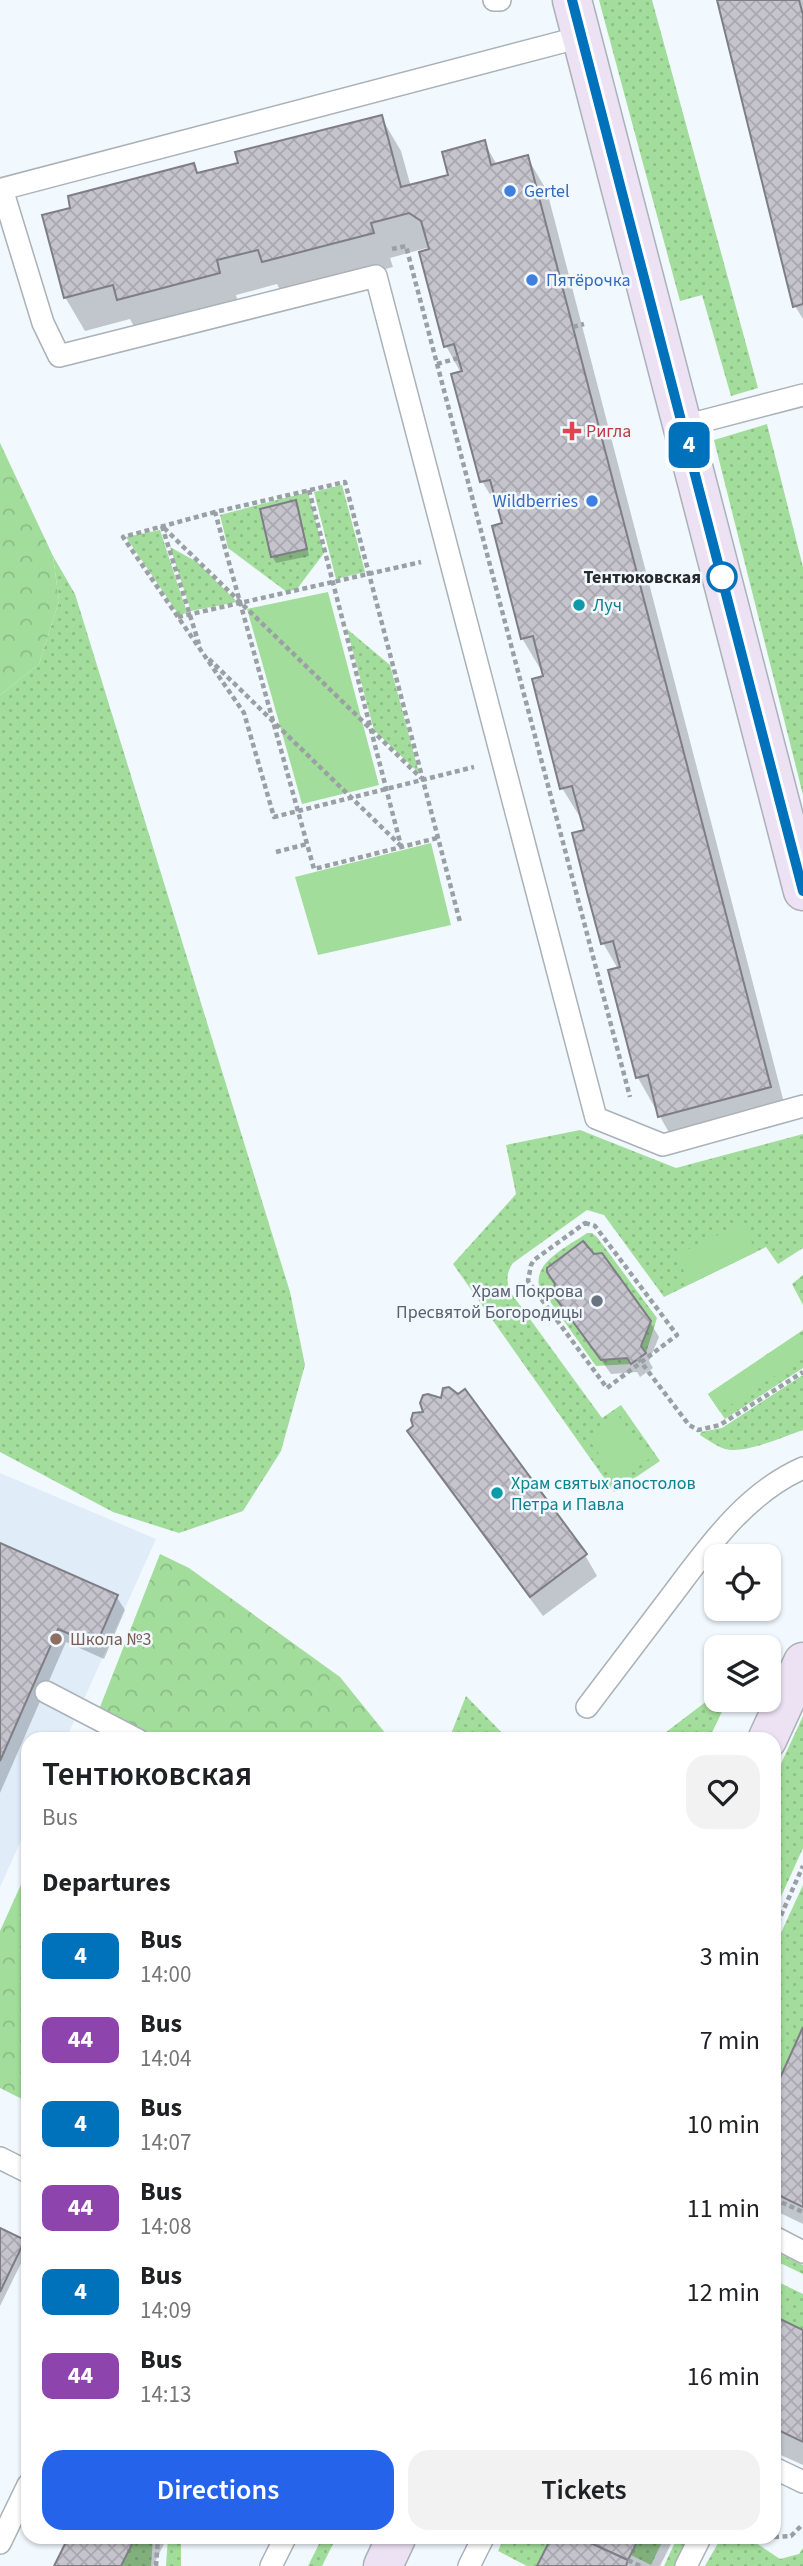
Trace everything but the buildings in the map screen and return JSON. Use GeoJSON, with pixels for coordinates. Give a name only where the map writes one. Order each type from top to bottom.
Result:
{"type":"FeatureCollection","features":[{"type":"Feature","properties":{"kind":"street"},"geometry":{"type":"LineString","coordinates":[[572,0],[803,891]]}},
{"type":"Feature","properties":{"kind":"street"},"geometry":{"type":"LineString","coordinates":[[771,1732],[803,1662]]}},
{"type":"Feature","properties":{"kind":"street"},"geometry":{"type":"LineString","coordinates":[[383,2566],[393,2544]]}},
{"type":"Feature","properties":{"kind":"lane"},"geometry":{"type":"LineString","coordinates":[[494,0],[500,0]]}},
{"type":"Feature","properties":{"kind":"lane"},"geometry":{"type":"LineString","coordinates":[[581,37],[2,189],[44,323],[59,356],[376,276],[596,1118],[663,1144],[803,1105]]}},
{"type":"Feature","properties":{"kind":"lane"},"geometry":{"type":"LineString","coordinates":[[684,426],[803,395]]}},
{"type":"Feature","properties":{"kind":"lane"},"geometry":{"type":"LineString","coordinates":[[587,1707],[723,1529],[786,1475],[803,1468]]}},
{"type":"Feature","properties":{"kind":"lane"},"geometry":{"type":"LineString","coordinates":[[46,1692],[123,1732]]}},
{"type":"Feature","properties":{"kind":"lane"},"geometry":{"type":"LineString","coordinates":[[0,2158],[21,2168]]}},
{"type":"Feature","properties":{"kind":"lane"},"geometry":{"type":"LineString","coordinates":[[781,2241],[803,2252]]}},
{"type":"Feature","properties":{"kind":"lane"},"geometry":{"type":"LineString","coordinates":[[781,2471],[803,2482]]}},
{"type":"Feature","properties":{"kind":"lane"},"geometry":{"type":"LineString","coordinates":[[0,2543],[21,2500]]}},
{"type":"Feature","properties":{"kind":"lane"},"geometry":{"type":"LineString","coordinates":[[271,2566],[282,2544]]}},
{"type":"Feature","properties":{"kind":"lane"},"geometry":{"type":"LineString","coordinates":[[469,2566],[480,2544]]}},
{"type":"Feature","properties":{"kind":"lane"},"geometry":{"type":"LineString","coordinates":[[686,2566],[696,2544]]}},
{"type":"Feature","properties":{"kind":"path"},"geometry":{"type":"LineString","coordinates":[[573,327],[584,324]]}},
{"type":"Feature","properties":{"kind":"path"},"geometry":{"type":"LineString","coordinates":[[437,364],[458,358]]}},
{"type":"Feature","properties":{"kind":"path"},"geometry":{"type":"LineString","coordinates":[[460,922],[437,838],[422,778],[345,482],[215,512],[123,537],[244,713],[274,817],[422,778],[502,761]]}},
{"type":"Feature","properties":{"kind":"path"},"geometry":{"type":"LineString","coordinates":[[309,490],[401,847]]}},
{"type":"Feature","properties":{"kind":"path"},"geometry":{"type":"LineString","coordinates":[[215,512],[314,869],[437,838]]}},
{"type":"Feature","properties":{"kind":"path"},"geometry":{"type":"LineString","coordinates":[[162,526],[422,778]]}},
{"type":"Feature","properties":{"kind":"path"},"geometry":{"type":"LineString","coordinates":[[162,526],[201,651],[401,847]]}},
{"type":"Feature","properties":{"kind":"path"},"geometry":{"type":"LineString","coordinates":[[178,617],[449,555]]}},
{"type":"Feature","properties":{"kind":"path"},"geometry":{"type":"LineString","coordinates":[[276,852],[307,844]]}},
{"type":"Feature","properties":{"kind":"path"},"geometry":{"type":"LineString","coordinates":[[585,1223],[595,1226],[677,1335],[640,1360],[607,1388],[528,1281],[534,1260],[585,1223]]}},
{"type":"Feature","properties":{"kind":"path"},"geometry":{"type":"LineString","coordinates":[[640,1360],[689,1425],[698,1430],[720,1425],[803,1371]]}},
{"type":"Feature","properties":{"kind":"path"},"geometry":{"type":"LineString","coordinates":[[781,1915],[803,1866]]}},
{"type":"Feature","properties":{"kind":"path"},"geometry":{"type":"LineString","coordinates":[[781,2202],[803,2212]]}},
{"type":"Feature","properties":{"kind":"path"},"geometry":{"type":"LineString","coordinates":[[781,2537],[791,2536],[803,2524]]}},
{"type":"Feature","properties":{"kind":"path"},"geometry":{"type":"LineString","coordinates":[[156,2566],[158,2544]]}},
{"type":"Feature","properties":{"kind":"path"},"geometry":{"type":"LineString","coordinates":[[628,2560],[640,2566]]}},
{"type":"Feature","properties":{"kind":"shaded area","name":"Школа №3"},"geometry":{"type":"Polygon","coordinates":[[[0,1473],[156,1539],[69,1732],[21,1732],[21,1840],[0,1887],[0,1473]]]}},
{"type":"Feature","properties":{"kind":"green space"},"geometry":{"type":"Polygon","coordinates":[[[599,0],[652,0],[758,388],[731,396],[702,295],[680,301],[599,0]]]}},
{"type":"Feature","properties":{"kind":"green space"},"geometry":{"type":"Polygon","coordinates":[[[767,424],[803,567],[803,795],[714,440],[767,424]]]}},
{"type":"Feature","properties":{"kind":"green space"},"geometry":{"type":"Polygon","coordinates":[[[0,443],[53,556],[59,601],[39,664],[0,695],[0,443]]]}},
{"type":"Feature","properties":{"kind":"green space"},"geometry":{"type":"Polygon","coordinates":[[[342,485],[365,572],[336,579],[314,492],[342,485]]]}},
{"type":"Feature","properties":{"kind":"green space"},"geometry":{"type":"Polygon","coordinates":[[[308,492],[324,553],[297,589],[287,592],[228,548],[220,515],[308,492]]]}},
{"type":"Feature","properties":{"kind":"green space"},"geometry":{"type":"Polygon","coordinates":[[[160,530],[187,613],[179,615],[126,537],[160,530]]]}},
{"type":"Feature","properties":{"kind":"green space"},"geometry":{"type":"Polygon","coordinates":[[[170,547],[197,562],[237,602],[191,611],[170,547]]]}},
{"type":"Feature","properties":{"kind":"green space"},"geometry":{"type":"Polygon","coordinates":[[[53,556],[75,594],[290,1292],[305,1365],[281,1451],[243,1511],[179,1533],[113,1512],[0,1452],[0,695],[39,664],[59,601],[53,556]]]}},
{"type":"Feature","properties":{"kind":"green space"},"geometry":{"type":"Polygon","coordinates":[[[328,592],[379,785],[302,804],[247,609],[328,592]]]}},
{"type":"Feature","properties":{"kind":"green space"},"geometry":{"type":"Polygon","coordinates":[[[347,629],[390,665],[419,773],[374,730],[347,629]]]}},
{"type":"Feature","properties":{"kind":"green space"},"geometry":{"type":"Polygon","coordinates":[[[431,843],[451,925],[318,955],[295,877],[431,843]]]}},
{"type":"Feature","properties":{"kind":"green space"},"geometry":{"type":"Polygon","coordinates":[[[580,1130],[676,1168],[803,1134],[803,1248],[778,1264],[766,1247],[664,1297],[604,1215],[587,1210],[513,1263],[509,1270],[508,1285],[511,1293],[602,1418],[621,1405],[660,1461],[614,1492],[453,1264],[516,1194],[506,1145],[580,1130]]]}},
{"type":"Feature","properties":{"kind":"green space"},"geometry":{"type":"Polygon","coordinates":[[[743,1223],[756,1252],[690,1284],[676,1255],[743,1223]]]}},
{"type":"Feature","properties":{"kind":"green space"},"geometry":{"type":"Polygon","coordinates":[[[587,1233],[597,1237],[657,1318],[646,1353],[641,1346],[651,1321],[602,1254],[594,1254],[583,1241],[547,1268],[547,1273],[555,1284],[552,1293],[601,1360],[627,1358],[631,1364],[596,1366],[539,1286],[539,1277],[547,1262],[587,1233]]]}},
{"type":"Feature","properties":{"kind":"green space"},"geometry":{"type":"Polygon","coordinates":[[[803,1275],[803,1305],[792,1284],[803,1275]]]}},
{"type":"Feature","properties":{"kind":"green space"},"geometry":{"type":"Polygon","coordinates":[[[803,1330],[803,1368],[725,1419],[708,1394],[803,1330]]]}},
{"type":"Feature","properties":{"kind":"green space"},"geometry":{"type":"Polygon","coordinates":[[[797,1335],[803,1344],[803,1357],[720,1412],[708,1394],[797,1335]]]}},
{"type":"Feature","properties":{"kind":"green space"},"geometry":{"type":"Polygon","coordinates":[[[803,1375],[803,1430],[764,1444],[734,1450],[722,1448],[700,1435],[701,1432],[722,1428],[803,1375]]]}},
{"type":"Feature","properties":{"kind":"green space"},"geometry":{"type":"Polygon","coordinates":[[[618,1415],[649,1459],[618,1481],[587,1437],[618,1415]]]}},
{"type":"Feature","properties":{"kind":"green space"},"geometry":{"type":"Polygon","coordinates":[[[160,1554],[189,1568],[340,1677],[384,1732],[147,1732],[100,1707],[160,1554]]]}},
{"type":"Feature","properties":{"kind":"green space"},"geometry":{"type":"Polygon","coordinates":[[[466,1696],[501,1732],[452,1732],[466,1696]]]}},
{"type":"Feature","properties":{"kind":"green space"},"geometry":{"type":"Polygon","coordinates":[[[704,1703],[704,1712],[722,1712],[712,1732],[666,1732],[704,1703]]]}},
{"type":"Feature","properties":{"kind":"green space"},"geometry":{"type":"Polygon","coordinates":[[[803,1716],[803,1848],[781,1897],[781,1764],[803,1716]]]}},
{"type":"Feature","properties":{"kind":"green space"},"geometry":{"type":"Polygon","coordinates":[[[21,1884],[21,2098],[0,2088],[0,1931],[21,1884]]]}},
{"type":"Feature","properties":{"kind":"green space"},"geometry":{"type":"Polygon","coordinates":[[[803,1885],[803,2027],[781,2076],[781,1933],[803,1885]]]}},
{"type":"Feature","properties":{"kind":"green space"},"geometry":{"type":"Polygon","coordinates":[[[781,2254],[803,2265],[803,2274],[781,2263],[781,2254]]]}},
{"type":"Feature","properties":{"kind":"green space"},"geometry":{"type":"Polygon","coordinates":[[[781,2283],[803,2294],[803,2330],[781,2319],[781,2283]]]}},
{"type":"Feature","properties":{"kind":"green space"},"geometry":{"type":"Polygon","coordinates":[[[132,2544],[153,2544],[151,2566],[121,2566],[132,2544]]]}},
{"type":"Feature","properties":{"kind":"green space"},"geometry":{"type":"Polygon","coordinates":[[[168,2544],[181,2544],[181,2566],[166,2566],[168,2544]]]}},
{"type":"Feature","properties":{"kind":"green space"},"geometry":{"type":"Polygon","coordinates":[[[319,2544],[333,2544],[322,2566],[308,2566],[319,2544]]]}},
{"type":"Feature","properties":{"kind":"green space"},"geometry":{"type":"Polygon","coordinates":[[[501,2544],[547,2544],[537,2566],[527,2566],[498,2551],[501,2544]]]}},
{"type":"Feature","properties":{"kind":"green space"},"geometry":{"type":"Polygon","coordinates":[[[636,2544],[661,2544],[651,2565],[631,2555],[636,2544]]]}},
{"type":"Feature","properties":{"kind":"green space"},"geometry":{"type":"Polygon","coordinates":[[[674,2544],[690,2544],[680,2566],[664,2566],[674,2544]]]}},
{"type":"Feature","properties":{"kind":"green space"},"geometry":{"type":"Polygon","coordinates":[[[718,2544],[758,2544],[780,2559],[799,2554],[803,2548],[803,2566],[705,2566],[718,2544]]]}},
{"type":"Feature","properties":{"kind":"bus line","name":"4"},"geometry":{"type":"LineString","coordinates":[[572,0],[803,891]]}},
{"type":"Feature","properties":{"kind":"place","name":"Gertel"},"geometry":{"type":"Point","coordinates":[510,191]}},
{"type":"Feature","properties":{"kind":"place","name":"Пятёрочка"},"geometry":{"type":"Point","coordinates":[532,280]}},
{"type":"Feature","properties":{"kind":"place","name":"Ригла"},"geometry":{"type":"Point","coordinates":[572,431]}},
{"type":"Feature","properties":{"kind":"place","name":"Wildberries"},"geometry":{"type":"Point","coordinates":[592,501]}},
{"type":"Feature","properties":{"kind":"place","name":"Тентюковская"},"geometry":{"type":"Point","coordinates":[722,577]}},
{"type":"Feature","properties":{"kind":"place","name":"Луч"},"geometry":{"type":"Point","coordinates":[579,605]}},
{"type":"Feature","properties":{"kind":"place","name":"Храм Покрова Пресвятой Богородицы"},"geometry":{"type":"Point","coordinates":[597,1301]}},
{"type":"Feature","properties":{"kind":"place","name":"Храм святых апостолов Петра и Павла"},"geometry":{"type":"Point","coordinates":[497,1493]}},
{"type":"Feature","properties":{"kind":"place","name":"Школа №3"},"geometry":{"type":"Point","coordinates":[56,1639]}}]}
